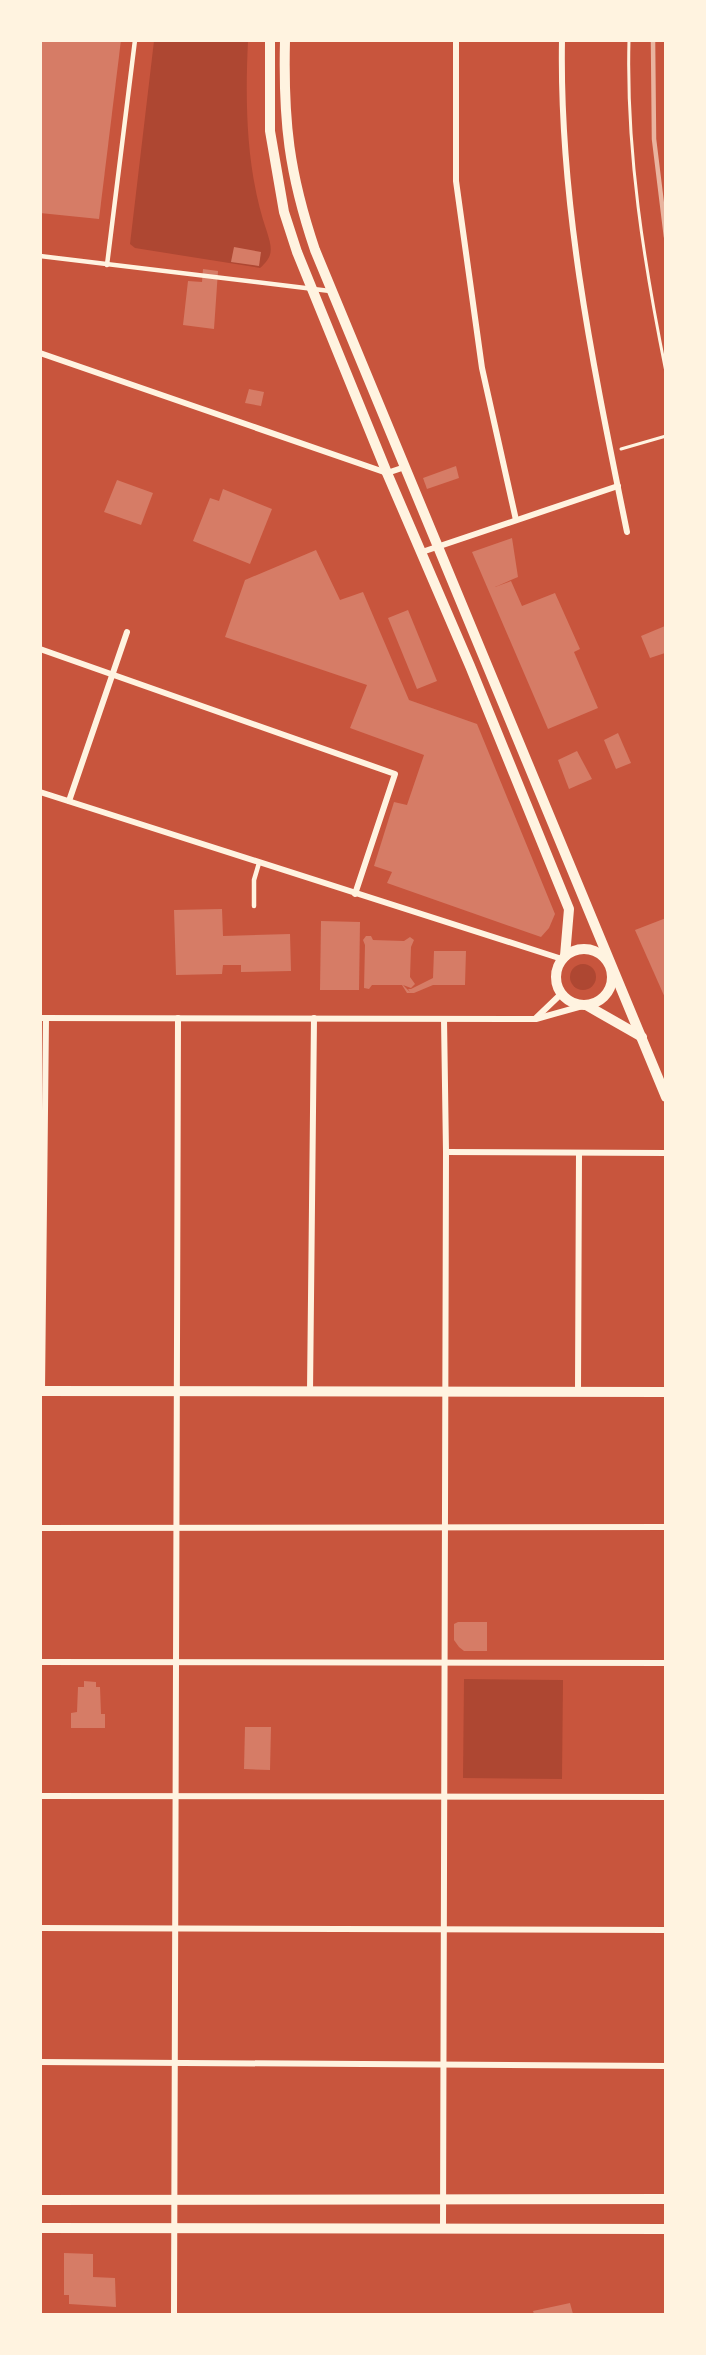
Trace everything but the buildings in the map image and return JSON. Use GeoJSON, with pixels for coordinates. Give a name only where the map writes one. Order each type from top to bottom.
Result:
{"type":"FeatureCollection","features":[{"type":"Feature","properties":{"kind":"street"},"geometry":{"type":"LineString","coordinates":[[270,40],[270,131],[284,212],[312,289],[387,473],[470,666],[569,909],[563,958],[555,977],[561,994],[576,1005],[586,1005],[642,1037]]}},
{"type":"Feature","properties":{"kind":"street"},"geometry":{"type":"LineString","coordinates":[[285,40],[285,117],[290,160],[302,212],[331,291],[666,1098]]}},
{"type":"Feature","properties":{"kind":"street"},"geometry":{"type":"LineString","coordinates":[[456,40],[456,180],[482,368],[516,520]]}},
{"type":"Feature","properties":{"kind":"street"},"geometry":{"type":"LineString","coordinates":[[562,40],[563,141],[582,296],[627,532]]}},
{"type":"Feature","properties":{"kind":"street"},"geometry":{"type":"LineString","coordinates":[[40,352],[387,473],[405,467]]}},
{"type":"Feature","properties":{"kind":"street"},"geometry":{"type":"LineString","coordinates":[[422,552],[618,486]]}},
{"type":"Feature","properties":{"kind":"street"},"geometry":{"type":"LineString","coordinates":[[69,801],[127,632]]}},
{"type":"Feature","properties":{"kind":"street"},"geometry":{"type":"LineString","coordinates":[[40,649],[395,774],[355,894]]}},
{"type":"Feature","properties":{"kind":"street"},"geometry":{"type":"LineString","coordinates":[[470,666],[485,660]]}},
{"type":"Feature","properties":{"kind":"street"},"geometry":{"type":"LineString","coordinates":[[40,792],[355,894],[563,958]]}},
{"type":"Feature","properties":{"kind":"street"},"geometry":{"type":"LineString","coordinates":[[563,958],[572,951],[589,950],[605,958],[612,974],[608,991],[603,999],[536,1018],[43,1018],[41,1391],[666,1392]]}},
{"type":"Feature","properties":{"kind":"street"},"geometry":{"type":"LineString","coordinates":[[536,1018],[561,994]]}},
{"type":"Feature","properties":{"kind":"street"},"geometry":{"type":"LineString","coordinates":[[174,2314],[178,1018]]}},
{"type":"Feature","properties":{"kind":"street"},"geometry":{"type":"LineString","coordinates":[[310,1392],[314,1018]]}},
{"type":"Feature","properties":{"kind":"street"},"geometry":{"type":"LineString","coordinates":[[443,2230],[442,1796],[446,1152],[444,1019]]}},
{"type":"Feature","properties":{"kind":"street"},"geometry":{"type":"LineString","coordinates":[[446,1152],[666,1153]]}},
{"type":"Feature","properties":{"kind":"street"},"geometry":{"type":"LineString","coordinates":[[578,1391],[579,1153]]}},
{"type":"Feature","properties":{"kind":"street"},"geometry":{"type":"LineString","coordinates":[[40,1528],[666,1527]]}},
{"type":"Feature","properties":{"kind":"street"},"geometry":{"type":"LineString","coordinates":[[40,1662],[666,1663]]}},
{"type":"Feature","properties":{"kind":"street"},"geometry":{"type":"LineString","coordinates":[[40,1796],[666,1797]]}},
{"type":"Feature","properties":{"kind":"street"},"geometry":{"type":"LineString","coordinates":[[40,1928],[666,1930]]}},
{"type":"Feature","properties":{"kind":"street"},"geometry":{"type":"LineString","coordinates":[[40,2062],[666,2066]]}},
{"type":"Feature","properties":{"kind":"street"},"geometry":{"type":"LineString","coordinates":[[40,2200],[666,2199]]}},
{"type":"Feature","properties":{"kind":"street"},"geometry":{"type":"LineString","coordinates":[[40,2228],[666,2229]]}},
{"type":"Feature","properties":{"kind":"lane"},"geometry":{"type":"LineString","coordinates":[[107,265],[135,40]]}},
{"type":"Feature","properties":{"kind":"lane"},"geometry":{"type":"LineString","coordinates":[[40,256],[331,291]]}},
{"type":"Feature","properties":{"kind":"lane"},"geometry":{"type":"LineString","coordinates":[[254,906],[254,880],[259,863]]}},
{"type":"Feature","properties":{"kind":"path"},"geometry":{"type":"LineString","coordinates":[[629,40],[631,143],[640,228],[666,372]]}},
{"type":"Feature","properties":{"kind":"path"},"geometry":{"type":"LineString","coordinates":[[610,452],[666,436]]}},
{"type":"Feature","properties":{"kind":"shaded area"},"geometry":{"type":"Polygon","coordinates":[[[154,41],[248,41],[247,113],[251,161],[260,209],[271,247],[268,260],[260,268],[135,248],[130,244],[154,41]]]}},
{"type":"Feature","properties":{"kind":"shaded area"},"geometry":{"type":"Polygon","coordinates":[[[583,964],[592,968],[596,977],[592,986],[583,990],[574,986],[570,977],[574,968],[583,964]]]}},
{"type":"Feature","properties":{"kind":"shaded area"},"geometry":{"type":"Polygon","coordinates":[[[464,1679],[563,1680],[562,1779],[463,1778],[464,1679]]]}},
{"type":"Feature","properties":{"kind":"railway"},"geometry":{"type":"LineString","coordinates":[[653,40],[654,139],[666,237]]}}]}
